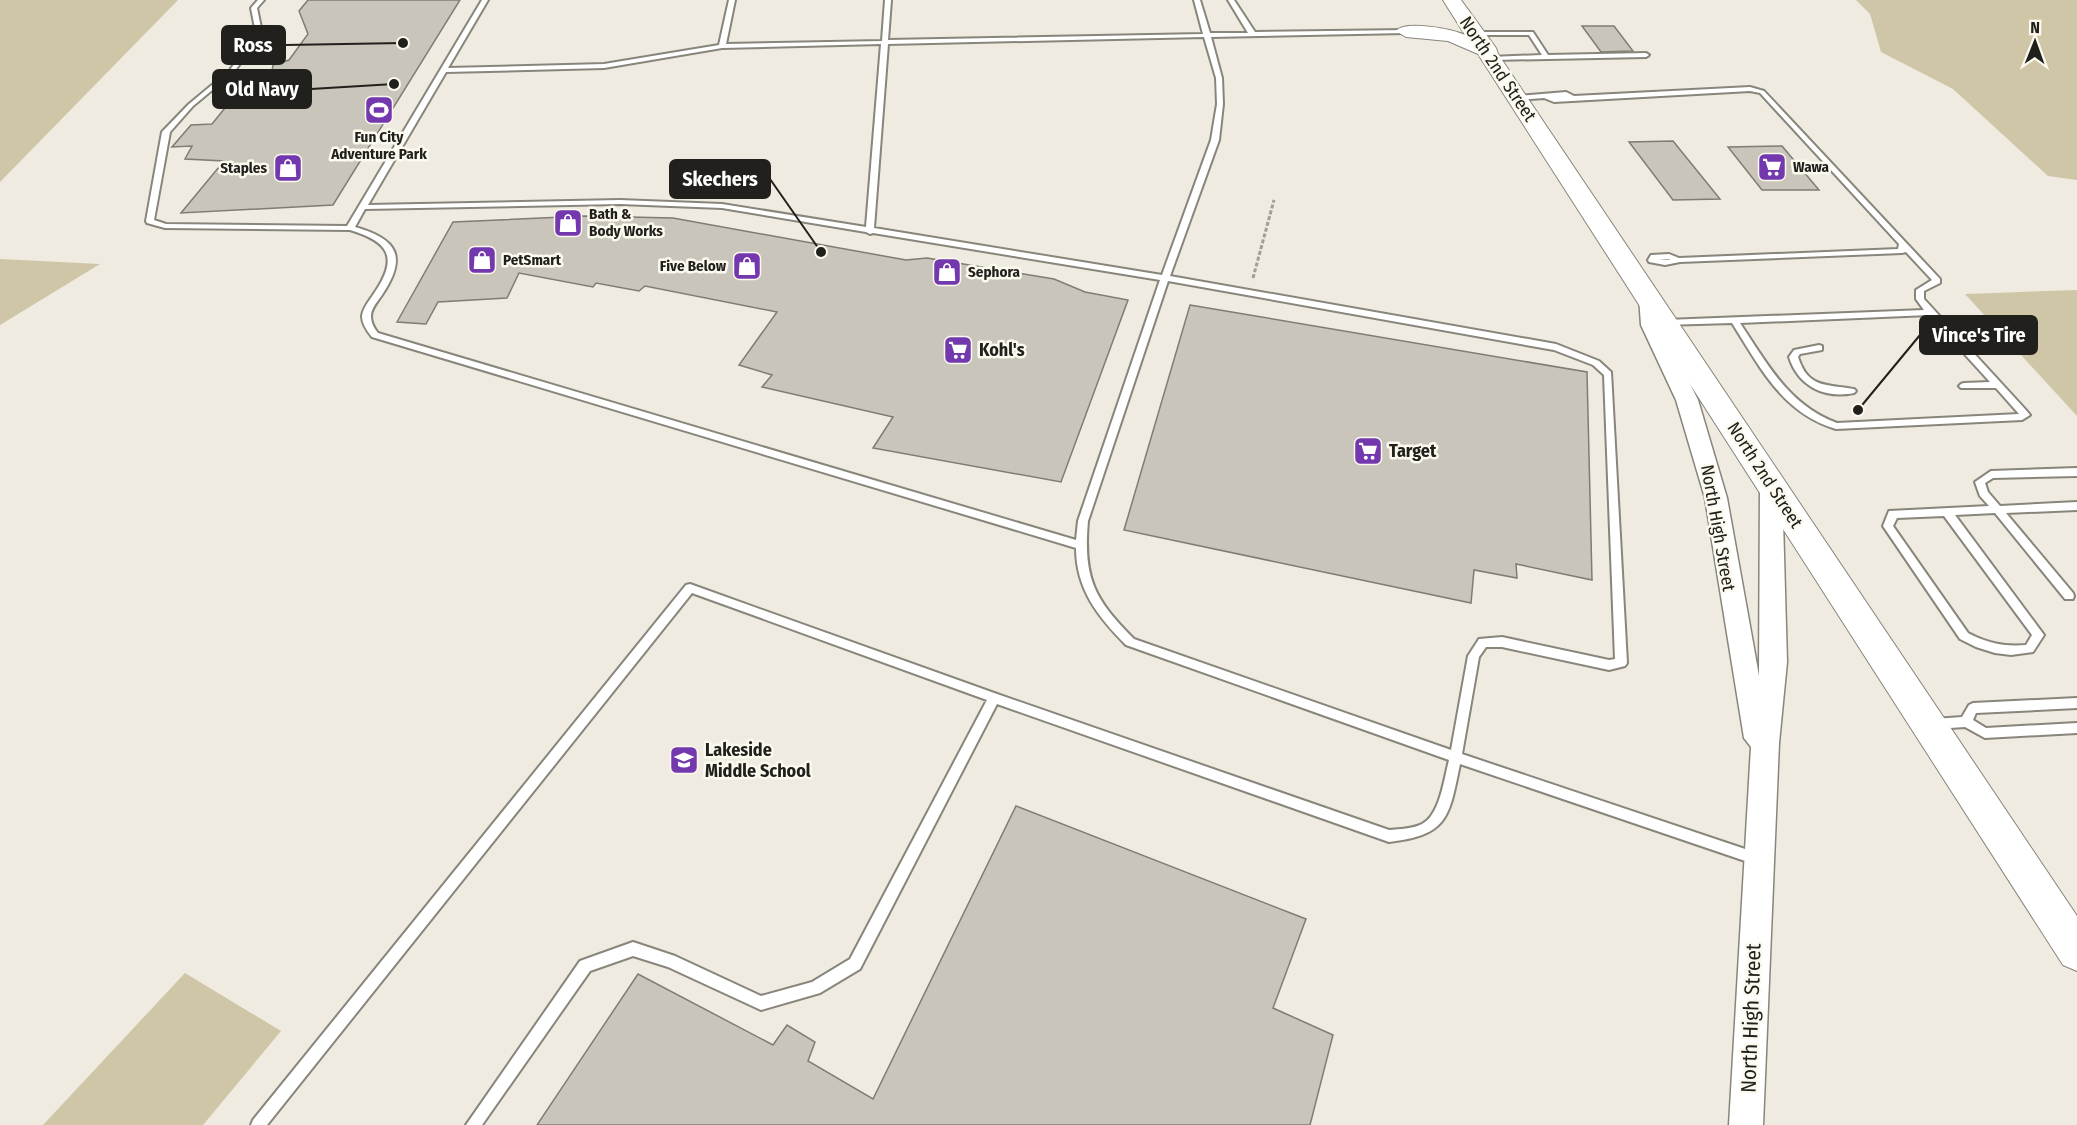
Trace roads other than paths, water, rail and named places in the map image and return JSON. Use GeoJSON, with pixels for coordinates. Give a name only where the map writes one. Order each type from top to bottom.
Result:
{"type":"FeatureCollection","features":[{"type":"Feature","properties":{"kind":"main road"},"geometry":{"type":"LineString","coordinates":[[1406,31],[1434,18],[1439,14],[1443,3]]}},
{"type":"Feature","properties":{"kind":"main road","name":"North 2nd Street"},"geometry":{"type":"LineString","coordinates":[[1443,3],[1477,34],[2077,951]]}},
{"type":"Feature","properties":{"kind":"main road"},"geometry":{"type":"LineString","coordinates":[[1406,31],[1452,36],[1491,55]]}},
{"type":"Feature","properties":{"kind":"street","name":"North High Street"},"geometry":{"type":"LineString","coordinates":[[1649,297],[1651,325],[1687,400],[1716,498],[1732,600],[1764,767]]}},
{"type":"Feature","properties":{"kind":"street","name":"North High Street"},"geometry":{"type":"LineString","coordinates":[[1746,1125],[1758,859],[1774,662],[1771,484]]}},
{"type":"Feature","properties":{"kind":"lane"},"geometry":{"type":"LineString","coordinates":[[261,0],[254,8],[259,33],[232,71],[191,105],[165,132],[150,221],[165,226],[350,228],[376,235],[385,242],[392,256],[391,274],[366,313],[367,324],[375,335],[1079,545]]}},
{"type":"Feature","properties":{"kind":"lane"},"geometry":{"type":"LineString","coordinates":[[350,228],[485,0]]}},
{"type":"Feature","properties":{"kind":"lane"},"geometry":{"type":"LineString","coordinates":[[722,46],[732,0]]}},
{"type":"Feature","properties":{"kind":"lane"},"geometry":{"type":"LineString","coordinates":[[870,231],[888,0]]}},
{"type":"Feature","properties":{"kind":"lane"},"geometry":{"type":"LineString","coordinates":[[1197,0],[1220,78],[1220,104],[1215,140],[1164,278],[1083,521],[1079,545],[1080,569],[1103,616],[1130,642],[1455,757],[1758,859]]}},
{"type":"Feature","properties":{"kind":"lane"},"geometry":{"type":"LineString","coordinates":[[1231,0],[1238,14],[1249,25],[1252,34]]}},
{"type":"Feature","properties":{"kind":"lane"},"geometry":{"type":"LineString","coordinates":[[443,70],[604,66],[722,46],[1406,31]]}},
{"type":"Feature","properties":{"kind":"lane"},"geometry":{"type":"LineString","coordinates":[[1477,34],[1531,33],[1546,57]]}},
{"type":"Feature","properties":{"kind":"lane"},"geometry":{"type":"LineString","coordinates":[[1491,55],[1546,57],[1646,55]]}},
{"type":"Feature","properties":{"kind":"lane"},"geometry":{"type":"LineString","coordinates":[[1518,98],[1547,97],[1554,100],[1750,89],[1762,92],[1937,281],[1920,290],[1920,300],[2025,415],[2022,417],[1836,426],[1825,423],[1791,402],[1734,320]]}},
{"type":"Feature","properties":{"kind":"lane"},"geometry":{"type":"LineString","coordinates":[[258,1125],[690,588],[994,698],[1389,836],[1423,831],[1438,820],[1455,757],[1474,656],[1483,642],[1502,642],[1609,665],[1621,663],[1608,374],[1596,363],[1556,347],[1164,278],[722,206],[620,202],[362,207]]}},
{"type":"Feature","properties":{"kind":"lane"},"geometry":{"type":"LineString","coordinates":[[1678,260],[1902,251],[1904,244]]}},
{"type":"Feature","properties":{"kind":"lane"},"geometry":{"type":"LineString","coordinates":[[1666,323],[1930,312]]}},
{"type":"Feature","properties":{"kind":"lane"},"geometry":{"type":"LineString","coordinates":[[1819,348],[1797,352],[1793,357],[1799,374],[1818,388],[1828,391],[1851,391]]}},
{"type":"Feature","properties":{"kind":"lane"},"geometry":{"type":"LineString","coordinates":[[1964,386],[1998,385]]}},
{"type":"Feature","properties":{"kind":"lane"},"geometry":{"type":"LineString","coordinates":[[2069,596],[1997,509],[1980,482],[1991,475],[2077,472]]}},
{"type":"Feature","properties":{"kind":"lane"},"geometry":{"type":"LineString","coordinates":[[1946,511],[2038,635],[2029,649],[2002,652],[1978,644],[1964,636],[1888,526],[1893,514],[1946,511],[2077,506]]}},
{"type":"Feature","properties":{"kind":"lane"},"geometry":{"type":"LineString","coordinates":[[473,1125],[585,966],[633,949],[670,960],[761,1002],[815,988],[855,964],[994,698]]}},
{"type":"Feature","properties":{"kind":"lane"},"geometry":{"type":"LineString","coordinates":[[1966,723],[1973,708],[2077,703]]}},
{"type":"Feature","properties":{"kind":"lane"},"geometry":{"type":"LineString","coordinates":[[1928,724],[1966,723],[1985,733],[2077,728]]}},
{"type":"Feature","properties":{"kind":"place","name":"Ross"},"geometry":{"type":"Point","coordinates":[403,43]}},
{"type":"Feature","properties":{"kind":"place","name":"Old Navy"},"geometry":{"type":"Point","coordinates":[394,84]}},
{"type":"Feature","properties":{"kind":"place","name":"Fun City Adventure Park"},"geometry":{"type":"Point","coordinates":[379,110]}},
{"type":"Feature","properties":{"kind":"place","name":"Wawa"},"geometry":{"type":"Point","coordinates":[1772,167]}},
{"type":"Feature","properties":{"kind":"place","name":"Staples"},"geometry":{"type":"Point","coordinates":[288,168]}},
{"type":"Feature","properties":{"kind":"place","name":"Bath & Body Works"},"geometry":{"type":"Point","coordinates":[568,223]}},
{"type":"Feature","properties":{"kind":"place","name":"Skechers"},"geometry":{"type":"Point","coordinates":[821,252]}},
{"type":"Feature","properties":{"kind":"place","name":"PetSmart"},"geometry":{"type":"Point","coordinates":[482,260]}},
{"type":"Feature","properties":{"kind":"place","name":"Five Below"},"geometry":{"type":"Point","coordinates":[747,266]}},
{"type":"Feature","properties":{"kind":"place","name":"Sephora"},"geometry":{"type":"Point","coordinates":[947,272]}},
{"type":"Feature","properties":{"kind":"place","name":"Kohl's"},"geometry":{"type":"Point","coordinates":[958,350]}},
{"type":"Feature","properties":{"kind":"place","name":"Vince's Tire"},"geometry":{"type":"Point","coordinates":[1858,410]}},
{"type":"Feature","properties":{"kind":"place","name":"Target"},"geometry":{"type":"Point","coordinates":[1368,451]}},
{"type":"Feature","properties":{"kind":"place","name":"Lakeside Middle School"},"geometry":{"type":"Point","coordinates":[684,760]}}]}
